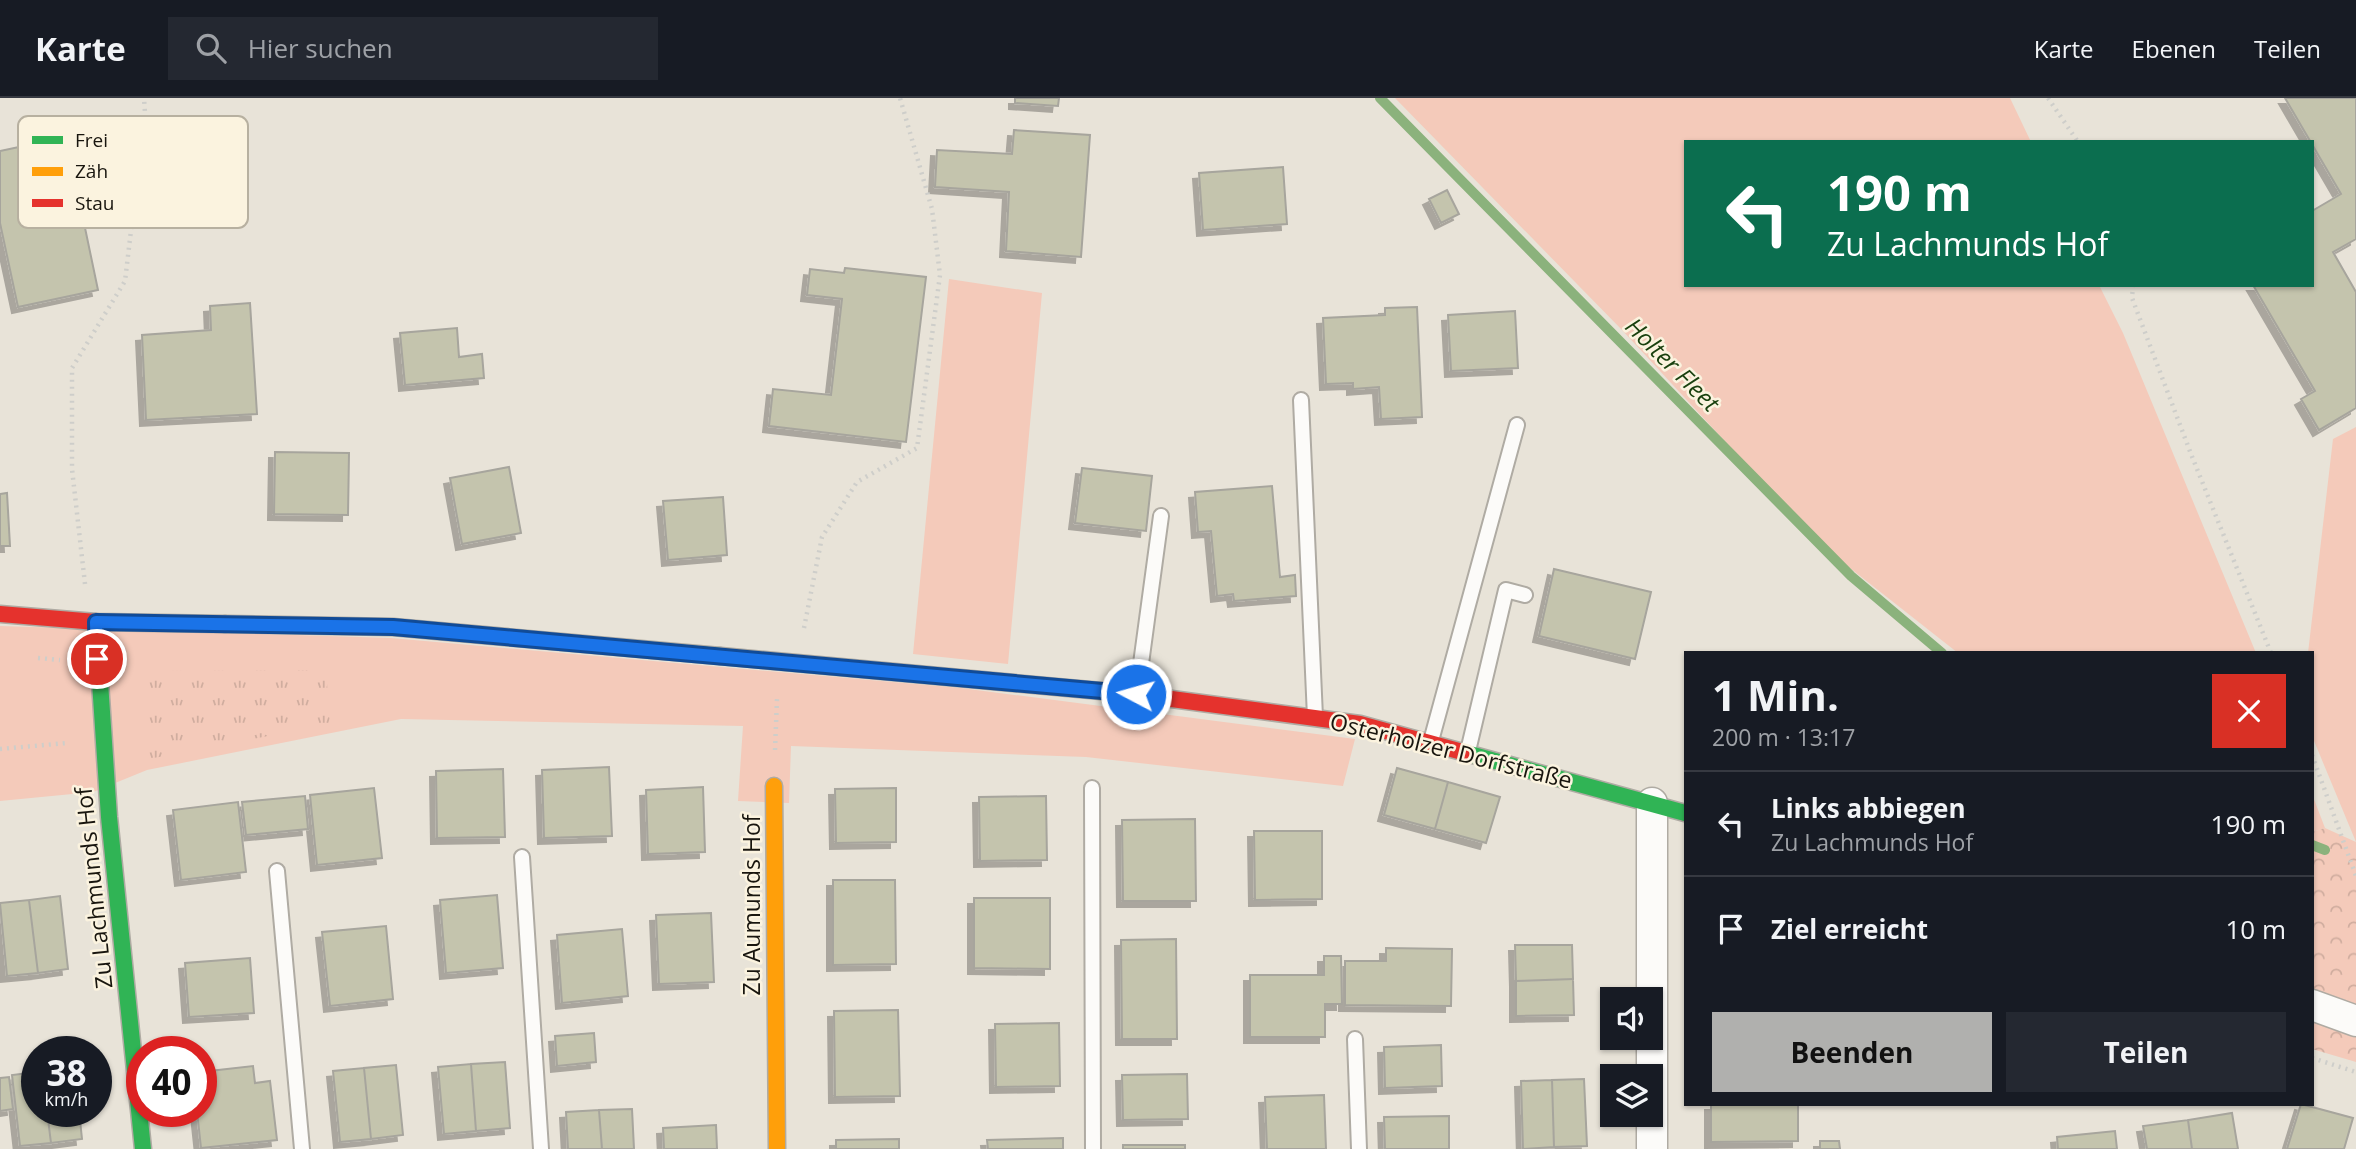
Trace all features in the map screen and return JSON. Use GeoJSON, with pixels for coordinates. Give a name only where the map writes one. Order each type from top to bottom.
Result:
{"type":"FeatureCollection","features":[{"type":"Feature","properties":{"kind":"street","name":"Osterholzer Dorfstraße"},"geometry":{"type":"LineString","coordinates":[[0,614],[93,622],[393,627],[1136,694],[1360,724],[1684,813]]}},
{"type":"Feature","properties":{"kind":"street","name":"Zu Lachmunds Hof"},"geometry":{"type":"LineString","coordinates":[[93,622],[143,1149]]}},
{"type":"Feature","properties":{"kind":"street","name":"Zu Aumunds Hof"},"geometry":{"type":"LineString","coordinates":[[774,786],[777,1149]]}},
{"type":"Feature","properties":{"kind":"street"},"geometry":{"type":"LineString","coordinates":[[1652,803],[1652,1149]]}},
{"type":"Feature","properties":{"kind":"street"},"geometry":{"type":"LineString","coordinates":[[2314,1006],[2356,1021]]}},
{"type":"Feature","properties":{"kind":"lane"},"geometry":{"type":"LineString","coordinates":[[1301,400],[1315,718]]}},
{"type":"Feature","properties":{"kind":"lane"},"geometry":{"type":"LineString","coordinates":[[1431,743],[1517,425]]}},
{"type":"Feature","properties":{"kind":"lane"},"geometry":{"type":"LineString","coordinates":[[1136,694],[1161,516]]}},
{"type":"Feature","properties":{"kind":"lane"},"geometry":{"type":"LineString","coordinates":[[1468,752],[1506,590],[1525,595]]}},
{"type":"Feature","properties":{"kind":"lane"},"geometry":{"type":"LineString","coordinates":[[1092,788],[1093,1149]]}},
{"type":"Feature","properties":{"kind":"lane"},"geometry":{"type":"LineString","coordinates":[[522,857],[541,1149]]}},
{"type":"Feature","properties":{"kind":"lane"},"geometry":{"type":"LineString","coordinates":[[277,871],[302,1149]]}},
{"type":"Feature","properties":{"kind":"lane"},"geometry":{"type":"LineString","coordinates":[[1355,1039],[1359,1149]]}},
{"type":"Feature","properties":{"kind":"path"},"geometry":{"type":"LineString","coordinates":[[144,98],[145,116]]}},
{"type":"Feature","properties":{"kind":"path"},"geometry":{"type":"LineString","coordinates":[[798,663],[822,537],[857,482],[917,448],[940,275],[932,209],[900,98]]}},
{"type":"Feature","properties":{"kind":"path"},"geometry":{"type":"LineString","coordinates":[[2048,98],[2077,140]]}},
{"type":"Feature","properties":{"kind":"path"},"geometry":{"type":"LineString","coordinates":[[93,622],[72,468],[72,368],[125,281],[131,228]]}},
{"type":"Feature","properties":{"kind":"path"},"geometry":{"type":"LineString","coordinates":[[2133,287],[2132,298],[2270,651]]}},
{"type":"Feature","properties":{"kind":"path","name":"Zu Aumunds Hof"},"geometry":{"type":"LineString","coordinates":[[774,786],[778,661]]}},
{"type":"Feature","properties":{"kind":"path"},"geometry":{"type":"LineString","coordinates":[[0,749],[103,739]]}},
{"type":"Feature","properties":{"kind":"path"},"geometry":{"type":"LineString","coordinates":[[2314,760],[2356,876]]}},
{"type":"Feature","properties":{"kind":"path"},"geometry":{"type":"LineString","coordinates":[[2314,1059],[2356,1072]]}},
{"type":"Feature","properties":{"kind":"green space"},"geometry":{"type":"Polygon","coordinates":[[[1395,98],[2010,98],[2030,140],[1684,140],[1684,287],[2100,287],[2123,333],[2255,651],[1955,651],[1822,546],[1622,330],[1395,98]]]}},
{"type":"Feature","properties":{"kind":"green space"},"geometry":{"type":"Polygon","coordinates":[[[949,279],[1042,293],[1008,664],[913,654],[949,279]]]}},
{"type":"Feature","properties":{"kind":"green space"},"geometry":{"type":"Polygon","coordinates":[[[2356,427],[2356,842],[2314,741],[2314,651],[2308,651],[2333,439],[2356,427]]]}},
{"type":"Feature","properties":{"kind":"green space"},"geometry":{"type":"Polygon","coordinates":[[[0,626],[391,638],[961,688],[1355,739],[1343,786],[1086,757],[791,746],[789,803],[738,801],[743,726],[401,719],[147,770],[93,792],[0,801],[0,626]]]}},
{"type":"Feature","properties":{"kind":"green space"},"geometry":{"type":"Polygon","coordinates":[[[326,670],[330,724],[144,760],[145,671],[326,670]]]}},
{"type":"Feature","properties":{"kind":"green space"},"geometry":{"type":"Polygon","coordinates":[[[2314,799],[2325,828],[2314,831],[2314,799]]]}},
{"type":"Feature","properties":{"kind":"green space"},"geometry":{"type":"Polygon","coordinates":[[[2325,828],[2356,842],[2356,1008],[2314,991],[2314,831],[2325,828]]]}},
{"type":"Feature","properties":{"kind":"green space"},"geometry":{"type":"Polygon","coordinates":[[[2314,1019],[2356,1035],[2356,1062],[2314,1050],[2314,1019]]]}},
{"type":"Feature","properties":{"kind":"building"},"geometry":{"type":"Polygon","coordinates":[[[1015,98],[1059,98],[1058,106],[1015,103],[1015,98]]]}},
{"type":"Feature","properties":{"kind":"building"},"geometry":{"type":"Polygon","coordinates":[[[2285,98],[2356,98],[2356,239],[2333,252],[2356,292],[2356,408],[2319,430],[2301,399],[2315,391],[2254,287],[2314,287],[2314,210],[2341,194],[2314,148],[2314,140],[2310,140],[2285,98]]]}},
{"type":"Feature","properties":{"kind":"building"},"geometry":{"type":"Polygon","coordinates":[[[1014,130],[1090,135],[1081,257],[1006,251],[1009,192],[935,187],[937,150],[1012,154],[1014,130]]]}},
{"type":"Feature","properties":{"kind":"building"},"geometry":{"type":"Polygon","coordinates":[[[18,147],[18,228],[85,228],[98,290],[18,307],[0,223],[0,151],[18,147]]]}},
{"type":"Feature","properties":{"kind":"building"},"geometry":{"type":"Polygon","coordinates":[[[1283,167],[1287,224],[1203,230],[1199,173],[1283,167]]]}},
{"type":"Feature","properties":{"kind":"building"},"geometry":{"type":"Polygon","coordinates":[[[1447,190],[1459,214],[1441,223],[1429,199],[1447,190]]]}},
{"type":"Feature","properties":{"kind":"building"},"geometry":{"type":"Polygon","coordinates":[[[845,268],[926,277],[906,442],[769,426],[773,389],[831,395],[842,299],[807,295],[810,269],[844,273],[845,268]]]}},
{"type":"Feature","properties":{"kind":"building"},"geometry":{"type":"Polygon","coordinates":[[[250,303],[257,414],[146,420],[142,335],[211,330],[210,306],[250,303]]]}},
{"type":"Feature","properties":{"kind":"building"},"geometry":{"type":"Polygon","coordinates":[[[1417,307],[1422,417],[1381,419],[1379,387],[1353,389],[1353,383],[1326,384],[1323,318],[1385,315],[1385,308],[1417,307]]]}},
{"type":"Feature","properties":{"kind":"building"},"geometry":{"type":"Polygon","coordinates":[[[1515,311],[1518,368],[1451,371],[1448,315],[1515,311]]]}},
{"type":"Feature","properties":{"kind":"building"},"geometry":{"type":"Polygon","coordinates":[[[457,328],[459,357],[482,354],[484,378],[405,385],[400,333],[457,328]]]}},
{"type":"Feature","properties":{"kind":"building"},"geometry":{"type":"Polygon","coordinates":[[[275,452],[349,453],[348,515],[274,514],[275,452]]]}},
{"type":"Feature","properties":{"kind":"building"},"geometry":{"type":"Polygon","coordinates":[[[509,467],[521,533],[462,544],[450,478],[509,467]]]}},
{"type":"Feature","properties":{"kind":"building"},"geometry":{"type":"Polygon","coordinates":[[[1082,468],[1152,476],[1146,531],[1075,523],[1082,468]]]}},
{"type":"Feature","properties":{"kind":"building"},"geometry":{"type":"Polygon","coordinates":[[[1272,486],[1280,577],[1295,575],[1296,596],[1234,601],[1233,594],[1217,596],[1211,531],[1198,532],[1195,492],[1272,486]]]}},
{"type":"Feature","properties":{"kind":"building"},"geometry":{"type":"Polygon","coordinates":[[[7,493],[10,546],[0,546],[0,494],[7,493]]]}},
{"type":"Feature","properties":{"kind":"building"},"geometry":{"type":"Polygon","coordinates":[[[723,497],[727,555],[668,560],[663,501],[723,497]]]}},
{"type":"Feature","properties":{"kind":"building"},"geometry":{"type":"Polygon","coordinates":[[[1554,569],[1651,592],[1635,659],[1539,636],[1554,569]]]}},
{"type":"Feature","properties":{"kind":"building"},"geometry":{"type":"Polygon","coordinates":[[[609,767],[612,836],[544,838],[542,770],[609,767]]]}},
{"type":"Feature","properties":{"kind":"building"},"geometry":{"type":"Polygon","coordinates":[[[1397,768],[1448,782],[1435,829],[1384,815],[1397,768]]]}},
{"type":"Feature","properties":{"kind":"building"},"geometry":{"type":"Polygon","coordinates":[[[503,769],[505,837],[437,838],[436,771],[503,769]]]}},
{"type":"Feature","properties":{"kind":"building"},"geometry":{"type":"Polygon","coordinates":[[[1448,782],[1500,797],[1486,843],[1435,829],[1448,782]]]}},
{"type":"Feature","properties":{"kind":"building"},"geometry":{"type":"Polygon","coordinates":[[[703,787],[705,852],[648,854],[646,790],[703,787]]]}},
{"type":"Feature","properties":{"kind":"building"},"geometry":{"type":"Polygon","coordinates":[[[374,788],[382,858],[317,865],[310,795],[374,788]]]}},
{"type":"Feature","properties":{"kind":"building"},"geometry":{"type":"Polygon","coordinates":[[[896,788],[896,842],[836,843],[835,789],[896,788]]]}},
{"type":"Feature","properties":{"kind":"building"},"geometry":{"type":"Polygon","coordinates":[[[305,796],[308,829],[246,835],[242,802],[305,796]]]}},
{"type":"Feature","properties":{"kind":"building"},"geometry":{"type":"Polygon","coordinates":[[[1046,796],[1047,860],[980,861],[979,797],[1046,796]]]}},
{"type":"Feature","properties":{"kind":"building"},"geometry":{"type":"Polygon","coordinates":[[[238,802],[246,872],[181,880],[173,810],[238,802]]]}},
{"type":"Feature","properties":{"kind":"building"},"geometry":{"type":"Polygon","coordinates":[[[1195,819],[1196,901],[1123,901],[1122,820],[1195,819]]]}},
{"type":"Feature","properties":{"kind":"building"},"geometry":{"type":"Polygon","coordinates":[[[1254,831],[1322,831],[1322,899],[1255,900],[1254,831]]]}},
{"type":"Feature","properties":{"kind":"building"},"geometry":{"type":"Polygon","coordinates":[[[833,880],[895,880],[896,964],[833,965],[833,880]]]}},
{"type":"Feature","properties":{"kind":"building"},"geometry":{"type":"Polygon","coordinates":[[[497,895],[503,968],[446,973],[440,900],[497,895]]]}},
{"type":"Feature","properties":{"kind":"building"},"geometry":{"type":"Polygon","coordinates":[[[60,896],[68,969],[38,973],[29,900],[60,896]]]}},
{"type":"Feature","properties":{"kind":"building"},"geometry":{"type":"Polygon","coordinates":[[[974,898],[1050,898],[1050,969],[974,968],[974,898]]]}},
{"type":"Feature","properties":{"kind":"building"},"geometry":{"type":"Polygon","coordinates":[[[29,900],[38,973],[7,976],[0,903],[29,900]]]}},
{"type":"Feature","properties":{"kind":"building"},"geometry":{"type":"Polygon","coordinates":[[[711,913],[714,982],[659,984],[656,915],[711,913]]]}},
{"type":"Feature","properties":{"kind":"building"},"geometry":{"type":"Polygon","coordinates":[[[386,926],[393,999],[330,1006],[322,932],[386,926]]]}},
{"type":"Feature","properties":{"kind":"building"},"geometry":{"type":"Polygon","coordinates":[[[622,929],[628,996],[562,1003],[557,935],[622,929]]]}},
{"type":"Feature","properties":{"kind":"building"},"geometry":{"type":"Polygon","coordinates":[[[1176,939],[1177,1039],[1122,1039],[1121,940],[1176,939]]]}},
{"type":"Feature","properties":{"kind":"building"},"geometry":{"type":"Polygon","coordinates":[[[1515,945],[1572,945],[1573,979],[1516,981],[1515,945]]]}},
{"type":"Feature","properties":{"kind":"building"},"geometry":{"type":"Polygon","coordinates":[[[1386,948],[1452,949],[1451,1006],[1345,1005],[1345,961],[1386,961],[1386,948]]]}},
{"type":"Feature","properties":{"kind":"building"},"geometry":{"type":"Polygon","coordinates":[[[1324,956],[1341,956],[1342,1004],[1325,1004],[1325,1037],[1250,1037],[1250,975],[1324,975],[1324,956]]]}},
{"type":"Feature","properties":{"kind":"building"},"geometry":{"type":"Polygon","coordinates":[[[250,958],[254,1013],[189,1017],[185,963],[250,958]]]}},
{"type":"Feature","properties":{"kind":"building"},"geometry":{"type":"Polygon","coordinates":[[[1573,979],[1574,1015],[1516,1016],[1516,981],[1573,979]]]}},
{"type":"Feature","properties":{"kind":"building"},"geometry":{"type":"Polygon","coordinates":[[[898,1010],[900,1096],[835,1097],[834,1011],[898,1010]]]}},
{"type":"Feature","properties":{"kind":"building"},"geometry":{"type":"Polygon","coordinates":[[[1059,1023],[1060,1086],[996,1087],[995,1024],[1059,1023]]]}},
{"type":"Feature","properties":{"kind":"building"},"geometry":{"type":"Polygon","coordinates":[[[594,1033],[596,1062],[557,1066],[555,1036],[594,1033]]]}},
{"type":"Feature","properties":{"kind":"building"},"geometry":{"type":"Polygon","coordinates":[[[1441,1045],[1442,1086],[1385,1088],[1384,1047],[1441,1045]]]}},
{"type":"Feature","properties":{"kind":"building"},"geometry":{"type":"Polygon","coordinates":[[[505,1062],[510,1128],[476,1131],[471,1064],[505,1062]]]}},
{"type":"Feature","properties":{"kind":"building"},"geometry":{"type":"Polygon","coordinates":[[[471,1064],[476,1131],[444,1134],[438,1067],[471,1064]]]}},
{"type":"Feature","properties":{"kind":"building"},"geometry":{"type":"Polygon","coordinates":[[[396,1065],[403,1135],[371,1139],[364,1068],[396,1065]]]}},
{"type":"Feature","properties":{"kind":"building"},"geometry":{"type":"Polygon","coordinates":[[[253,1066],[255,1083],[270,1081],[277,1140],[201,1148],[199,1127],[217,1127],[217,1070],[253,1066]]]}},
{"type":"Feature","properties":{"kind":"building"},"geometry":{"type":"Polygon","coordinates":[[[364,1068],[371,1139],[340,1142],[333,1071],[364,1068]]]}},
{"type":"Feature","properties":{"kind":"building"},"geometry":{"type":"Polygon","coordinates":[[[21,1074],[21,1127],[49,1127],[51,1143],[20,1146],[12,1075],[21,1074]]]}},
{"type":"Feature","properties":{"kind":"building"},"geometry":{"type":"Polygon","coordinates":[[[1187,1074],[1188,1119],[1123,1120],[1122,1075],[1187,1074]]]}},
{"type":"Feature","properties":{"kind":"building"},"geometry":{"type":"Polygon","coordinates":[[[9,1077],[13,1109],[0,1111],[0,1078],[9,1077]]]}},
{"type":"Feature","properties":{"kind":"building"},"geometry":{"type":"Polygon","coordinates":[[[1584,1079],[1587,1146],[1554,1147],[1552,1080],[1584,1079]]]}},
{"type":"Feature","properties":{"kind":"building"},"geometry":{"type":"Polygon","coordinates":[[[1552,1080],[1554,1147],[1523,1149],[1521,1081],[1552,1080]]]}},
{"type":"Feature","properties":{"kind":"building"},"geometry":{"type":"Polygon","coordinates":[[[1324,1095],[1326,1149],[1267,1149],[1265,1097],[1324,1095]]]}},
{"type":"Feature","properties":{"kind":"building"},"geometry":{"type":"Polygon","coordinates":[[[1711,1106],[1798,1106],[1798,1141],[1711,1142],[1711,1106]]]}},
{"type":"Feature","properties":{"kind":"building"},"geometry":{"type":"Polygon","coordinates":[[[2300,1106],[2353,1118],[2344,1149],[2287,1149],[2300,1106]]]}},
{"type":"Feature","properties":{"kind":"building"},"geometry":{"type":"Polygon","coordinates":[[[632,1109],[634,1149],[602,1149],[599,1110],[632,1109]]]}},
{"type":"Feature","properties":{"kind":"building"},"geometry":{"type":"Polygon","coordinates":[[[599,1110],[602,1149],[568,1149],[566,1112],[599,1110]]]}},
{"type":"Feature","properties":{"kind":"building"},"geometry":{"type":"Polygon","coordinates":[[[2232,1113],[2238,1149],[2192,1149],[2188,1120],[2232,1113]]]}},
{"type":"Feature","properties":{"kind":"building"},"geometry":{"type":"Polygon","coordinates":[[[1449,1116],[1449,1149],[1385,1149],[1384,1117],[1449,1116]]]}},
{"type":"Feature","properties":{"kind":"building"},"geometry":{"type":"Polygon","coordinates":[[[2188,1120],[2192,1149],[2147,1149],[2143,1126],[2188,1120]]]}},
{"type":"Feature","properties":{"kind":"building"},"geometry":{"type":"Polygon","coordinates":[[[716,1125],[717,1149],[664,1149],[663,1128],[716,1125]]]}},
{"type":"Feature","properties":{"kind":"building"},"geometry":{"type":"Polygon","coordinates":[[[49,1127],[81,1127],[82,1139],[51,1143],[49,1127]]]}},
{"type":"Feature","properties":{"kind":"building"},"geometry":{"type":"Polygon","coordinates":[[[2115,1131],[2117,1149],[2058,1149],[2057,1137],[2115,1131]]]}},
{"type":"Feature","properties":{"kind":"building"},"geometry":{"type":"Polygon","coordinates":[[[1063,1138],[1063,1149],[988,1149],[987,1140],[1063,1138]]]}},
{"type":"Feature","properties":{"kind":"building"},"geometry":{"type":"Polygon","coordinates":[[[899,1139],[899,1149],[836,1149],[836,1140],[899,1139]]]}},
{"type":"Feature","properties":{"kind":"building"},"geometry":{"type":"Polygon","coordinates":[[[1820,1141],[1839,1141],[1840,1149],[1820,1149],[1820,1141]]]}},
{"type":"Feature","properties":{"kind":"building"},"geometry":{"type":"Polygon","coordinates":[[[1123,1145],[1185,1145],[1185,1149],[1123,1149],[1123,1145]]]}},
{"type":"Feature","properties":{"kind":"waterway","name":"Holter Fleet"},"geometry":{"type":"LineString","coordinates":[[1380,98],[1851,576],[1940,651]]}},
{"type":"Feature","properties":{"kind":"waterway","name":"Holter Fleet"},"geometry":{"type":"LineString","coordinates":[[2314,846],[2325,850]]}},
{"type":"Feature","properties":{"kind":"traffic: fast"},"geometry":{"type":"LineString","coordinates":[[96,622],[109,817],[143,1149]]}},
{"type":"Feature","properties":{"kind":"traffic: fast"},"geometry":{"type":"LineString","coordinates":[[225,624],[393,627],[720,656]]}},
{"type":"Feature","properties":{"kind":"traffic: fast"},"geometry":{"type":"LineString","coordinates":[[1466,753],[1684,813]]}},
{"type":"Feature","properties":{"kind":"traffic: slow"},"geometry":{"type":"LineString","coordinates":[[720,656],[1134,694]]}},
{"type":"Feature","properties":{"kind":"traffic: slow"},"geometry":{"type":"LineString","coordinates":[[774,786],[777,1149]]}},
{"type":"Feature","properties":{"kind":"traffic: jam"},"geometry":{"type":"LineString","coordinates":[[0,614],[96,622],[225,624]]}},
{"type":"Feature","properties":{"kind":"traffic: jam"},"geometry":{"type":"LineString","coordinates":[[1134,694],[1360,724],[1466,753]]}},
{"type":"Feature","properties":{"kind":"route"},"geometry":{"type":"LineString","coordinates":[[97,659],[96,622],[393,627],[1136,694]]}}]}
